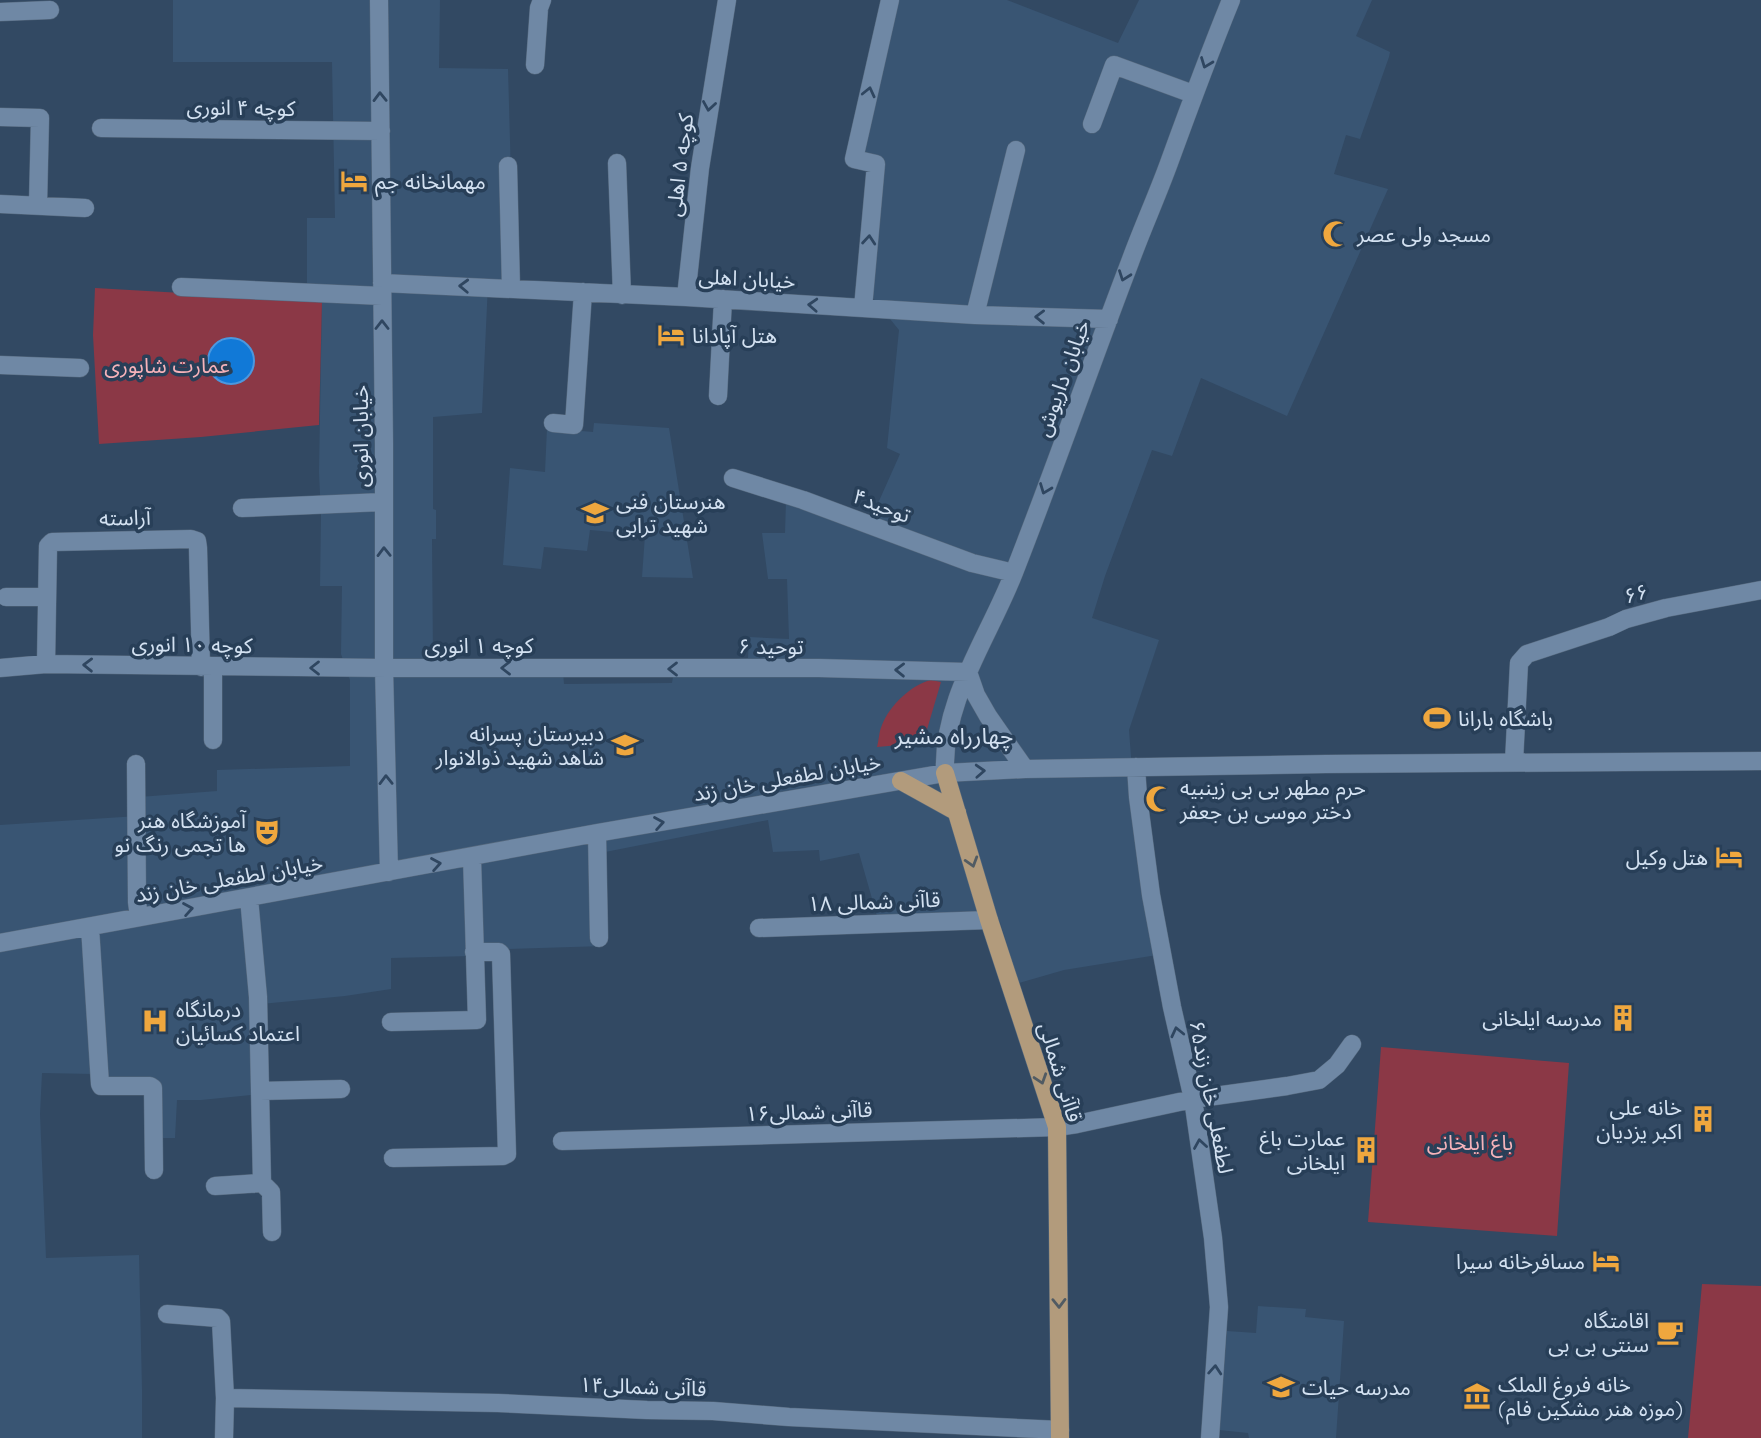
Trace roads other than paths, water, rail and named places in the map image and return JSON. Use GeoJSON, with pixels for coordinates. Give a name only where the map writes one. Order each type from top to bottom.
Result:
{"type":"FeatureCollection","features":[{"type":"Feature","properties":{"kind":"main road","name":"قاآنی شمالی"},"geometry":{"type":"LineString","coordinates":[[945,773],[989,920],[1057,1127],[1060,1434]]}},
{"type":"Feature","properties":{"kind":"main road"},"geometry":{"type":"LineString","coordinates":[[901,780],[957,812]]}},
{"type":"Feature","properties":{"kind":"street","name":"خیابان انوری"},"geometry":{"type":"LineString","coordinates":[[379,0],[388,872]]}},
{"type":"Feature","properties":{"kind":"street"},"geometry":{"type":"LineString","coordinates":[[535,65],[539,8],[542,0]]}},
{"type":"Feature","properties":{"kind":"street","name":"کوچه ۵ اهلی"},"geometry":{"type":"LineString","coordinates":[[686,297],[700,168],[727,0]]}},
{"type":"Feature","properties":{"kind":"street"},"geometry":{"type":"LineString","coordinates":[[863,308],[876,164],[854,159],[890,0]]}},
{"type":"Feature","properties":{"kind":"street","name":"خیابان داریوش"},"geometry":{"type":"LineString","coordinates":[[945,773],[946,741],[957,697],[1014,573],[1193,94],[1231,0]]}},
{"type":"Feature","properties":{"kind":"street"},"geometry":{"type":"LineString","coordinates":[[0,12],[50,10]]}},
{"type":"Feature","properties":{"kind":"street"},"geometry":{"type":"LineString","coordinates":[[1092,124],[1114,65],[1193,94]]}},
{"type":"Feature","properties":{"kind":"street"},"geometry":{"type":"LineString","coordinates":[[0,117],[40,118],[38,205]]}},
{"type":"Feature","properties":{"kind":"street","name":"کوچه ۴ انوری"},"geometry":{"type":"LineString","coordinates":[[101,128],[381,131]]}},
{"type":"Feature","properties":{"kind":"street"},"geometry":{"type":"LineString","coordinates":[[975,315],[1016,150]]}},
{"type":"Feature","properties":{"kind":"street"},"geometry":{"type":"LineString","coordinates":[[617,163],[622,295]]}},
{"type":"Feature","properties":{"kind":"street"},"geometry":{"type":"LineString","coordinates":[[508,166],[511,288]]}},
{"type":"Feature","properties":{"kind":"street"},"geometry":{"type":"LineString","coordinates":[[0,204],[85,208]]}},
{"type":"Feature","properties":{"kind":"street","name":"خیابان اهلی"},"geometry":{"type":"LineString","coordinates":[[181,287],[511,288],[975,315],[1109,318]]}},
{"type":"Feature","properties":{"kind":"street"},"geometry":{"type":"LineString","coordinates":[[553,423],[574,425],[583,292]]}},
{"type":"Feature","properties":{"kind":"street"},"geometry":{"type":"LineString","coordinates":[[719,397],[723,299]]}},
{"type":"Feature","properties":{"kind":"street"},"geometry":{"type":"LineString","coordinates":[[0,365],[80,368]]}},
{"type":"Feature","properties":{"kind":"street","name":"توحید۴"},"geometry":{"type":"LineString","coordinates":[[733,478],[803,500],[972,564],[1014,573]]}},
{"type":"Feature","properties":{"kind":"street"},"geometry":{"type":"LineString","coordinates":[[242,508],[383,502]]}},
{"type":"Feature","properties":{"kind":"street","name":"آراسته"},"geometry":{"type":"LineString","coordinates":[[46,664],[48,546],[52,542],[191,539],[197,541],[198,548],[207,667]]}},
{"type":"Feature","properties":{"kind":"street","name":"۶۶"},"geometry":{"type":"LineString","coordinates":[[1514,762],[1520,663],[1527,654],[1626,619],[1666,608],[1761,590]]}},
{"type":"Feature","properties":{"kind":"street"},"geometry":{"type":"LineString","coordinates":[[6,597],[47,597]]}},
{"type":"Feature","properties":{"kind":"street","name":"کوچه ۱۰ انوری"},"geometry":{"type":"LineString","coordinates":[[0,668],[46,664],[384,668]]}},
{"type":"Feature","properties":{"kind":"street"},"geometry":{"type":"LineString","coordinates":[[207,667],[213,740]]}},
{"type":"Feature","properties":{"kind":"street","name":"کوچه ۱ انوری"},"geometry":{"type":"LineString","coordinates":[[384,668],[574,669]]}},
{"type":"Feature","properties":{"kind":"street","name":"۶ توحید"},"geometry":{"type":"LineString","coordinates":[[574,669],[819,668],[968,672]]}},
{"type":"Feature","properties":{"kind":"street"},"geometry":{"type":"LineString","coordinates":[[968,672],[976,695],[1025,769]]}},
{"type":"Feature","properties":{"kind":"street","name":"خیابان لطفعلی خان زند"},"geometry":{"type":"LineString","coordinates":[[0,943],[597,833],[945,773],[1136,767],[1761,761]]}},
{"type":"Feature","properties":{"kind":"street"},"geometry":{"type":"LineString","coordinates":[[136,764],[139,917]]}},
{"type":"Feature","properties":{"kind":"street","name":"لطفعلی خان زند۶۵"},"geometry":{"type":"LineString","coordinates":[[1136,767],[1156,921],[1193,1099],[1213,1238],[1219,1307],[1210,1438]]}},
{"type":"Feature","properties":{"kind":"street"},"geometry":{"type":"LineString","coordinates":[[597,833],[598,938]]}},
{"type":"Feature","properties":{"kind":"street"},"geometry":{"type":"LineString","coordinates":[[391,1022],[477,1020],[472,858]]}},
{"type":"Feature","properties":{"kind":"street"},"geometry":{"type":"LineString","coordinates":[[249,898],[258,997],[262,1183],[271,1192],[272,1232]]}},
{"type":"Feature","properties":{"kind":"street","name":"۱۸ قاآنی شمالی"},"geometry":{"type":"LineString","coordinates":[[759,928],[989,920]]}},
{"type":"Feature","properties":{"kind":"street"},"geometry":{"type":"LineString","coordinates":[[90,927],[100,1084],[153,1088],[155,1170]]}},
{"type":"Feature","properties":{"kind":"street"},"geometry":{"type":"LineString","coordinates":[[393,1158],[507,1154],[501,954],[474,952]]}},
{"type":"Feature","properties":{"kind":"street","name":"قاآنی شمالی۱۶"},"geometry":{"type":"LineString","coordinates":[[562,1141],[1057,1127],[1193,1099],[1319,1080],[1337,1065],[1352,1044]]}},
{"type":"Feature","properties":{"kind":"street"},"geometry":{"type":"LineString","coordinates":[[260,1091],[341,1089]]}},
{"type":"Feature","properties":{"kind":"street"},"geometry":{"type":"LineString","coordinates":[[215,1186],[262,1183]]}},
{"type":"Feature","properties":{"kind":"street"},"geometry":{"type":"LineString","coordinates":[[167,1314],[218,1318],[221,1321],[224,1438]]}},
{"type":"Feature","properties":{"kind":"street","name":"قاآنی شمالی۱۴"},"geometry":{"type":"LineString","coordinates":[[225,1398],[498,1403],[713,1411],[1060,1434]]}},
{"type":"Feature","properties":{"kind":"water"},"geometry":{"type":"Polygon","coordinates":[[[231,338],[247,345],[254,361],[247,377],[231,384],[215,377],[208,361],[215,345],[231,338]]]}},
{"type":"Feature","properties":{"kind":"place","name":"مهمانخانه جم"},"geometry":{"type":"Point","coordinates":[354,181]}},
{"type":"Feature","properties":{"kind":"place","name":"مسجد ولی عصر"},"geometry":{"type":"Point","coordinates":[1336,234]}},
{"type":"Feature","properties":{"kind":"place","name":"هتل آپادانا"},"geometry":{"type":"Point","coordinates":[671,335]}},
{"type":"Feature","properties":{"kind":"place","name":"هنرستان فنی شهید ترابی"},"geometry":{"type":"Point","coordinates":[595,513]}},
{"type":"Feature","properties":{"kind":"place","name":"باشگاه بارانا"},"geometry":{"type":"Point","coordinates":[1437,718]}},
{"type":"Feature","properties":{"kind":"place","name":"دبیرستان پسرانه شاهد شهید ذوالانوار"},"geometry":{"type":"Point","coordinates":[625,745]}},
{"type":"Feature","properties":{"kind":"place","name":"حرم مطهر بی بی زینبیه دختر موسی بن جعفر"},"geometry":{"type":"Point","coordinates":[1159,799]}},
{"type":"Feature","properties":{"kind":"place","name":"آموزشگاه هنر ها تجمی رنگ نو"},"geometry":{"type":"Point","coordinates":[267,832]}},
{"type":"Feature","properties":{"kind":"place","name":"هتل وکیل"},"geometry":{"type":"Point","coordinates":[1729,857]}},
{"type":"Feature","properties":{"kind":"place","name":"مدرسه ایلخانی"},"geometry":{"type":"Point","coordinates":[1623,1018]}},
{"type":"Feature","properties":{"kind":"place","name":"درمانگاه اعتماد کسائیان"},"geometry":{"type":"Point","coordinates":[155,1021]}},
{"type":"Feature","properties":{"kind":"place","name":"خانه علی اکبر یزدیان"},"geometry":{"type":"Point","coordinates":[1703,1119]}},
{"type":"Feature","properties":{"kind":"place","name":"عمارت باغ ایلخانی"},"geometry":{"type":"Point","coordinates":[1366,1150]}},
{"type":"Feature","properties":{"kind":"place","name":"مسافرخانه سیرا"},"geometry":{"type":"Point","coordinates":[1606,1261]}},
{"type":"Feature","properties":{"kind":"place","name":"اقامتگاه سنتی بی بی"},"geometry":{"type":"Point","coordinates":[1670,1332]}},
{"type":"Feature","properties":{"kind":"place","name":"مدرسه حیات"},"geometry":{"type":"Point","coordinates":[1281,1387]}},
{"type":"Feature","properties":{"kind":"place","name":"خانه فروغ الملک (موزه هنر مشکین فام)"},"geometry":{"type":"Point","coordinates":[1477,1396]}},
{"type":"Feature","properties":{"kind":"district","name":"چهارراه مشیر"},"geometry":{"type":"Point","coordinates":[954,735]}},
{"type":"Feature","properties":{"kind":"park label","name":"عمارت شاپوری"},"geometry":{"type":"Point","coordinates":[167,365]}},
{"type":"Feature","properties":{"kind":"park label","name":"باغ ایلخانی"},"geometry":{"type":"Point","coordinates":[1470,1142]}}]}
